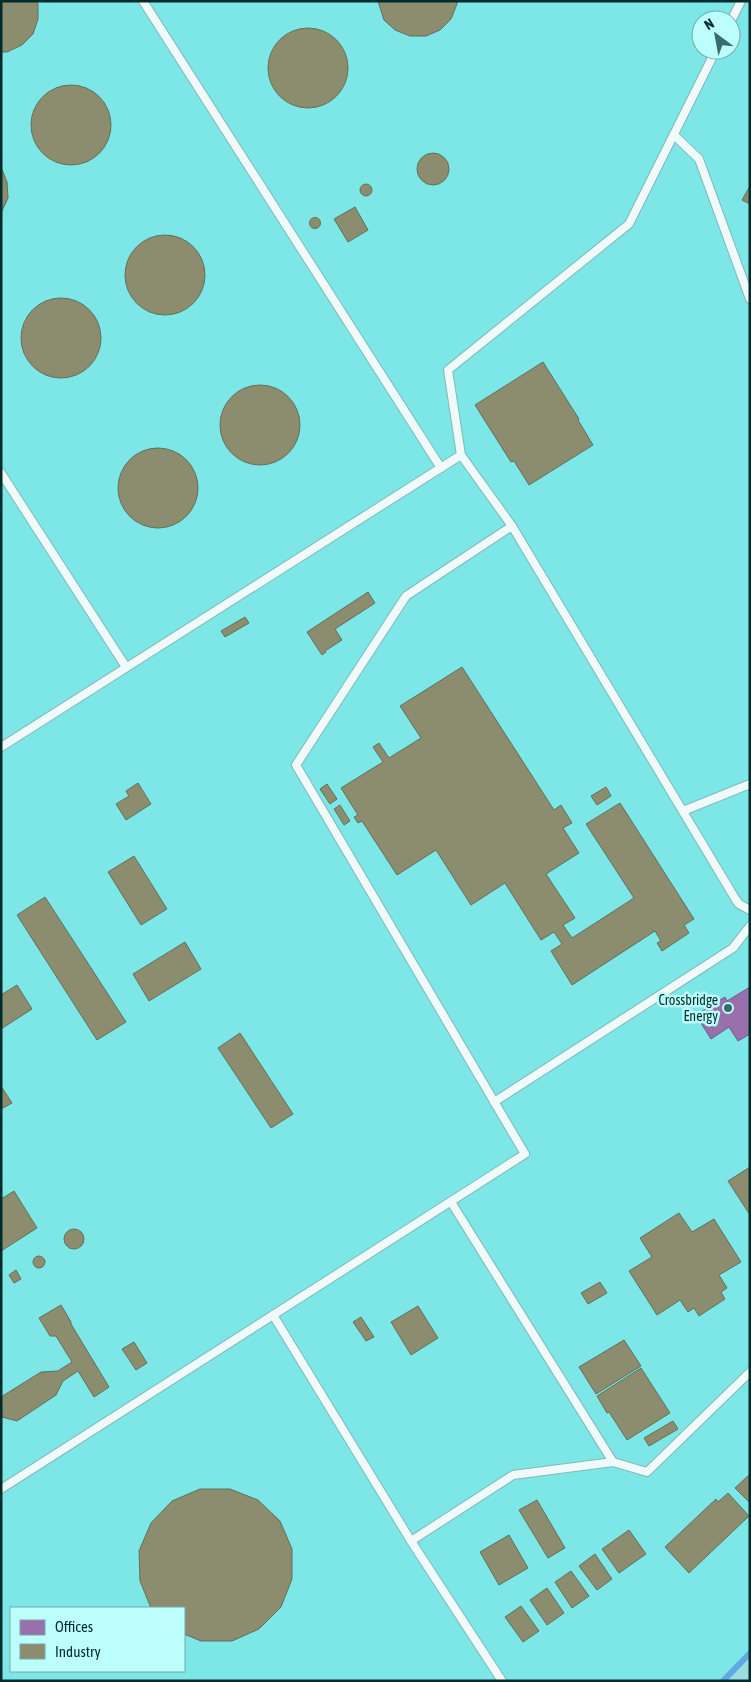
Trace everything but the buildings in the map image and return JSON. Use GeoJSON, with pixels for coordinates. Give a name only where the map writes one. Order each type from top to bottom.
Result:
{"type":"FeatureCollection","features":[{"type":"Feature","properties":{"kind":"lane"},"geometry":{"type":"LineString","coordinates":[[143,1],[441,468]]}},
{"type":"Feature","properties":{"kind":"lane"},"geometry":{"type":"LineString","coordinates":[[711,60],[630,224],[448,370],[461,455],[512,526],[739,904],[750,910]]}},
{"type":"Feature","properties":{"kind":"lane"},"geometry":{"type":"LineString","coordinates":[[674,135],[699,159],[750,299]]}},
{"type":"Feature","properties":{"kind":"lane"},"geometry":{"type":"LineString","coordinates":[[1,747],[461,455]]}},
{"type":"Feature","properties":{"kind":"lane"},"geometry":{"type":"LineString","coordinates":[[1,473],[126,667]]}},
{"type":"Feature","properties":{"kind":"lane"},"geometry":{"type":"LineString","coordinates":[[1,1489],[525,1154],[296,766],[406,596],[512,526]]}},
{"type":"Feature","properties":{"kind":"lane"},"geometry":{"type":"LineString","coordinates":[[684,812],[750,784]]}},
{"type":"Feature","properties":{"kind":"lane"},"geometry":{"type":"LineString","coordinates":[[494,1102],[733,948],[750,926]]}},
{"type":"Feature","properties":{"kind":"lane"},"geometry":{"type":"LineString","coordinates":[[451,1202],[613,1462]]}},
{"type":"Feature","properties":{"kind":"lane"},"geometry":{"type":"LineString","coordinates":[[273,1316],[411,1541],[502,1681]]}},
{"type":"Feature","properties":{"kind":"lane"},"geometry":{"type":"LineString","coordinates":[[411,1541],[513,1475],[613,1462],[647,1472],[750,1372]]}},
{"type":"Feature","properties":{"kind":"shaded area"},"geometry":{"type":"Polygon","coordinates":[[[1,1],[750,1],[750,1657],[729,1681],[1,1681],[1,1]]]}},
{"type":"Feature","properties":{"kind":"waterway"},"geometry":{"type":"LineString","coordinates":[[723,1681],[750,1653]]}},
{"type":"Feature","properties":{"kind":"place","name":"Crossbridge Energy"},"geometry":{"type":"Point","coordinates":[728,1008]}}]}
